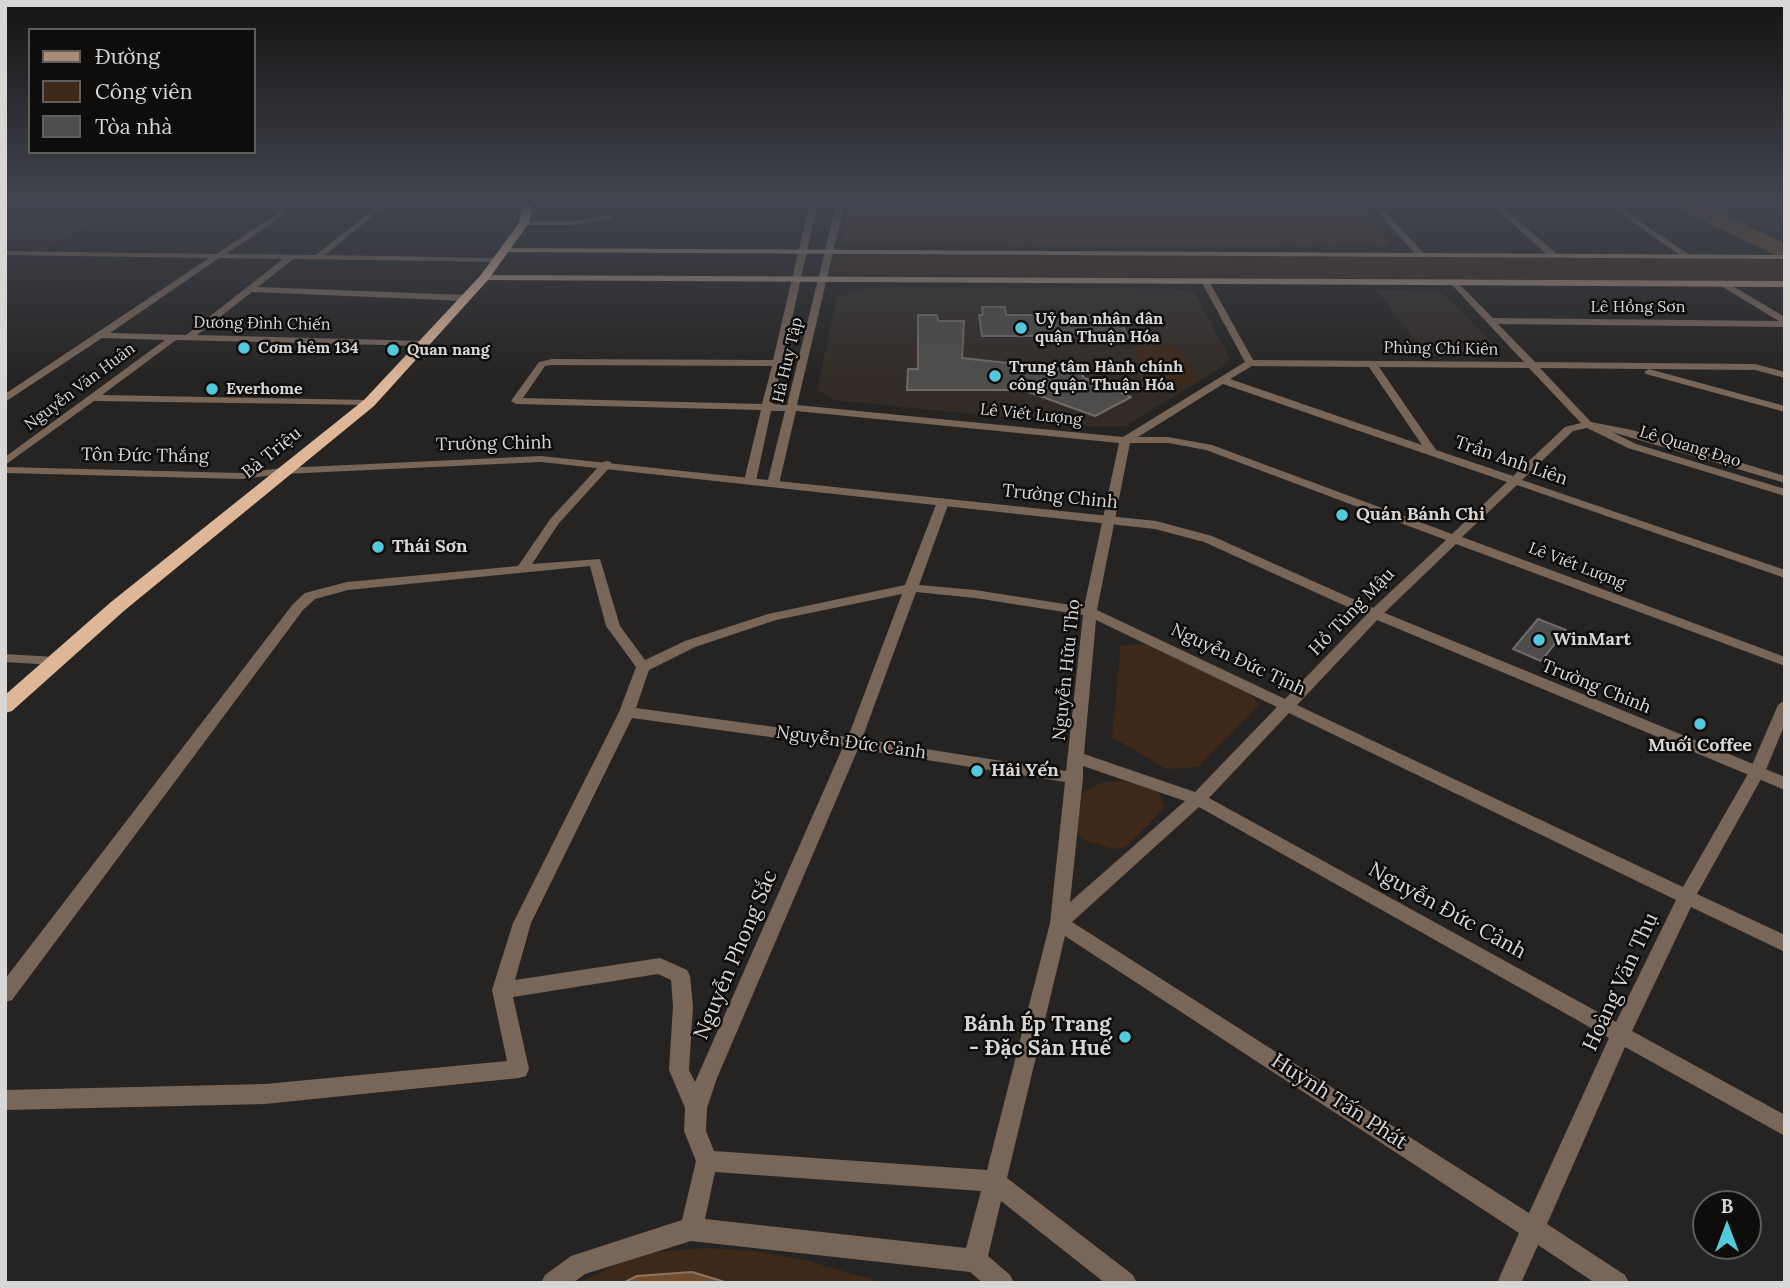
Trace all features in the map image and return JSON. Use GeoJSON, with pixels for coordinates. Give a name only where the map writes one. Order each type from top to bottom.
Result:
{"type":"FeatureCollection","features":[{"type":"Feature","properties":{"kind":"highway","name":"Bà Triệu"},"geometry":{"type":"LineString","coordinates":[[5,706],[283,471],[369,403],[496,262]]}},
{"type":"Feature","properties":{"kind":"main road"},"geometry":{"type":"LineString","coordinates":[[647,278],[652,269]]}},
{"type":"Feature","properties":{"kind":"main road"},"geometry":{"type":"LineString","coordinates":[[484,278],[1785,284]]}},
{"type":"Feature","properties":{"kind":"street"},"geometry":{"type":"LineString","coordinates":[[5,399],[208,262]]}},
{"type":"Feature","properties":{"kind":"street"},"geometry":{"type":"LineString","coordinates":[[187,338],[284,262]]}},
{"type":"Feature","properties":{"kind":"street","name":"Hà Huy Tập"},"geometry":{"type":"LineString","coordinates":[[750,481],[802,262]]}},
{"type":"Feature","properties":{"kind":"street","name":"Hà Huy Tập"},"geometry":{"type":"LineString","coordinates":[[773,484],[828,262]]}},
{"type":"Feature","properties":{"kind":"street"},"geometry":{"type":"LineString","coordinates":[[1125,440],[1225,381],[1250,363],[1205,281]]}},
{"type":"Feature","properties":{"kind":"street","name":"Lê Quang Đạo"},"geometry":{"type":"LineString","coordinates":[[1454,282],[1588,425],[1632,446],[1785,493]]}},
{"type":"Feature","properties":{"kind":"street"},"geometry":{"type":"LineString","coordinates":[[1724,284],[1785,322]]}},
{"type":"Feature","properties":{"kind":"street"},"geometry":{"type":"LineString","coordinates":[[251,289],[466,298]]}},
{"type":"Feature","properties":{"kind":"street","name":"Lê Hồng Sơn"},"geometry":{"type":"LineString","coordinates":[[1491,321],[1785,322]]}},
{"type":"Feature","properties":{"kind":"street","name":"Dương Đình Chiến"},"geometry":{"type":"LineString","coordinates":[[100,335],[424,344]]}},
{"type":"Feature","properties":{"kind":"street","name":"Nguyễn Văn Huân"},"geometry":{"type":"LineString","coordinates":[[5,462],[174,337]]}},
{"type":"Feature","properties":{"kind":"street","name":"Lê Viết Lượng"},"geometry":{"type":"LineString","coordinates":[[777,363],[552,362],[542,364],[516,401],[766,406],[1125,440],[1168,440],[1208,447],[1785,662]]}},
{"type":"Feature","properties":{"kind":"street","name":"Phùng Chí Kiên"},"geometry":{"type":"LineString","coordinates":[[1250,363],[1755,367],[1785,375]]}},
{"type":"Feature","properties":{"kind":"street"},"geometry":{"type":"LineString","coordinates":[[1372,363],[1432,452]]}},
{"type":"Feature","properties":{"kind":"street","name":"Phùng Chí Kiên"},"geometry":{"type":"LineString","coordinates":[[1631,367],[1785,409]]}},
{"type":"Feature","properties":{"kind":"street","name":"Trần Anh Liên"},"geometry":{"type":"LineString","coordinates":[[1225,381],[1785,574]]}},
{"type":"Feature","properties":{"kind":"street"},"geometry":{"type":"LineString","coordinates":[[92,398],[369,403]]}},
{"type":"Feature","properties":{"kind":"street","name":"Lê Quang Đạo"},"geometry":{"type":"LineString","coordinates":[[1588,425],[1628,432],[1785,480]]}},
{"type":"Feature","properties":{"kind":"street","name":"Hồ Tùng Mậu"},"geometry":{"type":"LineString","coordinates":[[1059,923],[1198,799],[1290,706],[1375,614],[1512,480],[1569,429],[1588,425]]}},
{"type":"Feature","properties":{"kind":"street","name":"Nguyễn Hữu Thọ"},"geometry":{"type":"LineString","coordinates":[[975,1261],[1059,923],[1090,612],[1125,440]]}},
{"type":"Feature","properties":{"kind":"street","name":"Trường Chinh"},"geometry":{"type":"LineString","coordinates":[[283,471],[541,459],[607,464],[1156,526],[1208,539],[1375,614],[1785,784]]}},
{"type":"Feature","properties":{"kind":"street"},"geometry":{"type":"LineString","coordinates":[[523,568],[555,521],[607,464]]}},
{"type":"Feature","properties":{"kind":"street","name":"Tôn Đức Thắng"},"geometry":{"type":"LineString","coordinates":[[5,470],[241,476],[283,471]]}},
{"type":"Feature","properties":{"kind":"street","name":"Nguyễn Phong Sắc"},"geometry":{"type":"LineString","coordinates":[[706,1161],[695,1131],[696,1108],[853,743],[943,502]]}},
{"type":"Feature","properties":{"kind":"street"},"geometry":{"type":"LineString","coordinates":[[5,994],[298,607],[310,596],[347,586],[595,562],[614,626],[643,667],[627,712],[522,923],[502,990],[519,1069],[265,1094],[5,1100]]}},
{"type":"Feature","properties":{"kind":"street","name":"Nguyễn Đức Tịnh"},"geometry":{"type":"LineString","coordinates":[[643,667],[691,644],[773,617],[912,588],[975,594],[1090,612],[1785,944]]}},
{"type":"Feature","properties":{"kind":"street"},"geometry":{"type":"LineString","coordinates":[[5,658],[55,661]]}},
{"type":"Feature","properties":{"kind":"street","name":"Hoàng Văn Thụ"},"geometry":{"type":"LineString","coordinates":[[1508,1283],[1621,1033],[1687,897],[1757,772],[1785,705]]}},
{"type":"Feature","properties":{"kind":"street","name":"Nguyễn Đức Cảnh"},"geometry":{"type":"LineString","coordinates":[[627,712],[853,743],[1075,778]]}},
{"type":"Feature","properties":{"kind":"street","name":"Nguyễn Đức Cảnh"},"geometry":{"type":"LineString","coordinates":[[1077,758],[1198,799],[1785,1126]]}},
{"type":"Feature","properties":{"kind":"street","name":"Huỳnh Tấn Phát"},"geometry":{"type":"LineString","coordinates":[[1059,923],[1535,1227],[1617,1283]]}},
{"type":"Feature","properties":{"kind":"street"},"geometry":{"type":"LineString","coordinates":[[502,990],[660,966],[680,976],[682,1006],[679,1070],[696,1108]]}},
{"type":"Feature","properties":{"kind":"street"},"geometry":{"type":"LineString","coordinates":[[691,1228],[706,1161],[993,1181],[1125,1283]]}},
{"type":"Feature","properties":{"kind":"street"},"geometry":{"type":"LineString","coordinates":[[553,1283],[579,1264],[691,1228],[975,1261],[1002,1283]]}},
{"type":"Feature","properties":{"kind":"shaded area"},"geometry":{"type":"Polygon","coordinates":[[[867,287],[1180,289],[1195,293],[1230,359],[1224,366],[1125,426],[1098,427],[835,400],[817,390],[837,297],[867,287]]]}},
{"type":"Feature","properties":{"kind":"shaded area"},"geometry":{"type":"Polygon","coordinates":[[[1377,290],[1436,291],[1444,294],[1501,352],[1496,357],[1427,356],[1377,290]]]}},
{"type":"Feature","properties":{"kind":"shaded area"},"geometry":{"type":"Polygon","coordinates":[[[692,1272],[728,1283],[623,1283],[637,1276],[692,1272]]]}},
{"type":"Feature","properties":{"kind":"green space"},"geometry":{"type":"Polygon","coordinates":[[[833,262],[1785,262],[1785,281],[853,275],[831,271],[833,262]]]}},
{"type":"Feature","properties":{"kind":"green space"},"geometry":{"type":"Polygon","coordinates":[[[1134,346],[1178,346],[1195,381],[1190,385],[1148,385],[1134,346]]]}},
{"type":"Feature","properties":{"kind":"green space"},"geometry":{"type":"Polygon","coordinates":[[[1149,644],[1247,690],[1259,705],[1198,767],[1166,769],[1112,737],[1121,645],[1149,644]]]}},
{"type":"Feature","properties":{"kind":"green space"},"geometry":{"type":"Polygon","coordinates":[[[1100,783],[1140,783],[1158,791],[1164,808],[1126,847],[1114,849],[1084,840],[1078,835],[1077,825],[1083,792],[1100,783]]]}},
{"type":"Feature","properties":{"kind":"green space"},"geometry":{"type":"Polygon","coordinates":[[[706,1248],[756,1251],[804,1260],[885,1283],[578,1283],[642,1253],[706,1248]]]}},
{"type":"Feature","properties":{"kind":"building","name":"Uỷ ban nhân dân quận Thuận Hóa"},"geometry":{"type":"Polygon","coordinates":[[[982,307],[1005,307],[1006,315],[1119,315],[1127,336],[982,336],[979,315],[983,315],[982,307]]]}},
{"type":"Feature","properties":{"kind":"building","name":"Trung tâm Hành chính công quận Thuận Hóa"},"geometry":{"type":"Polygon","coordinates":[[[918,315],[937,315],[938,321],[964,321],[962,358],[1080,371],[1084,378],[1131,397],[1095,416],[1023,390],[907,390],[908,369],[918,369],[918,315]]]}},
{"type":"Feature","properties":{"kind":"building","name":"WinMart"},"geometry":{"type":"Polygon","coordinates":[[[1538,619],[1566,630],[1541,661],[1513,649],[1538,619]]]}},
{"type":"Feature","properties":{"kind":"place","name":"Uỷ ban nhân dân quận Thuận Hóa"},"geometry":{"type":"Point","coordinates":[1021,328]}},
{"type":"Feature","properties":{"kind":"place","name":"Cơm hẻm 134"},"geometry":{"type":"Point","coordinates":[244,348]}},
{"type":"Feature","properties":{"kind":"place","name":"Quan nang"},"geometry":{"type":"Point","coordinates":[393,350]}},
{"type":"Feature","properties":{"kind":"place","name":"Trung tâm Hành chính công quận Thuận Hóa"},"geometry":{"type":"Point","coordinates":[995,376]}},
{"type":"Feature","properties":{"kind":"place","name":"Everhome"},"geometry":{"type":"Point","coordinates":[212,389]}},
{"type":"Feature","properties":{"kind":"place","name":"Quán Bánh Chi"},"geometry":{"type":"Point","coordinates":[1342,515]}},
{"type":"Feature","properties":{"kind":"place","name":"Thái Sơn"},"geometry":{"type":"Point","coordinates":[378,547]}},
{"type":"Feature","properties":{"kind":"place","name":"WinMart"},"geometry":{"type":"Point","coordinates":[1539,640]}},
{"type":"Feature","properties":{"kind":"place","name":"Muối Coffee"},"geometry":{"type":"Point","coordinates":[1700,724]}},
{"type":"Feature","properties":{"kind":"place","name":"Hải Yến"},"geometry":{"type":"Point","coordinates":[977,771]}},
{"type":"Feature","properties":{"kind":"place","name":"Bánh Ép Trang - Đặc Sản Huế"},"geometry":{"type":"Point","coordinates":[1125,1037]}}]}
